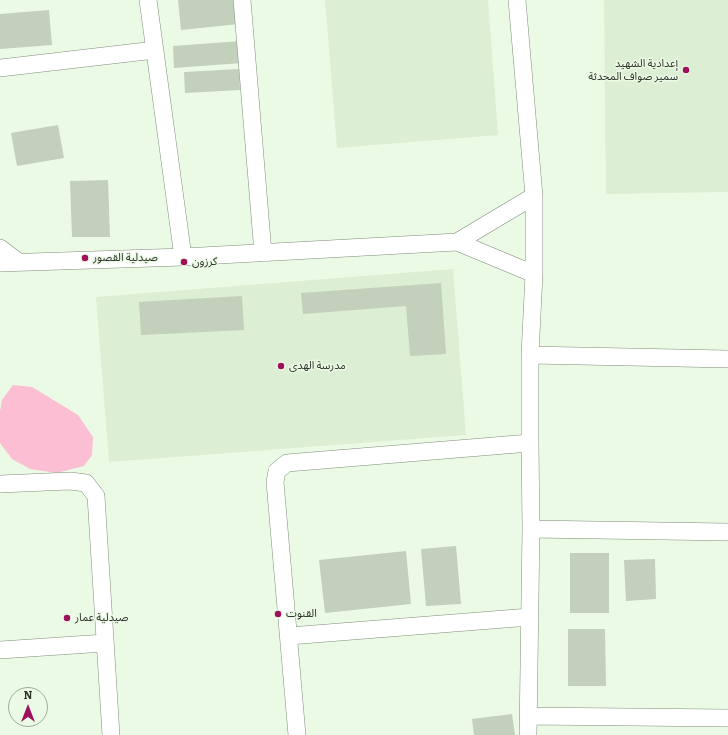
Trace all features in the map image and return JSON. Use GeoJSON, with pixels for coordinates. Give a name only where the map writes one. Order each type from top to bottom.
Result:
{"type":"FeatureCollection","features":[{"type":"Feature","properties":{"kind":"street"},"geometry":{"type":"LineString","coordinates":[[148,0],[183,257]]}},
{"type":"Feature","properties":{"kind":"street"},"geometry":{"type":"LineString","coordinates":[[242,0],[263,253]]}},
{"type":"Feature","properties":{"kind":"street"},"geometry":{"type":"LineString","coordinates":[[517,0],[534,196],[534,274],[530,355],[531,529],[528,735]]}},
{"type":"Feature","properties":{"kind":"street"},"geometry":{"type":"LineString","coordinates":[[0,68],[155,50]]}},
{"type":"Feature","properties":{"kind":"street"},"geometry":{"type":"LineString","coordinates":[[457,242],[534,196]]}},
{"type":"Feature","properties":{"kind":"street"},"geometry":{"type":"LineString","coordinates":[[0,248],[8,262],[183,257],[457,242],[534,274]]}},
{"type":"Feature","properties":{"kind":"street"},"geometry":{"type":"LineString","coordinates":[[530,355],[728,359]]}},
{"type":"Feature","properties":{"kind":"street"},"geometry":{"type":"LineString","coordinates":[[297,735],[275,482],[277,470],[286,463],[530,443]]}},
{"type":"Feature","properties":{"kind":"street"},"geometry":{"type":"LineString","coordinates":[[0,484],[70,481],[86,483],[96,496],[111,735]]}},
{"type":"Feature","properties":{"kind":"street"},"geometry":{"type":"LineString","coordinates":[[531,529],[728,532]]}},
{"type":"Feature","properties":{"kind":"street"},"geometry":{"type":"LineString","coordinates":[[289,636],[530,617]]}},
{"type":"Feature","properties":{"kind":"street"},"geometry":{"type":"LineString","coordinates":[[0,650],[105,643]]}},
{"type":"Feature","properties":{"kind":"street"},"geometry":{"type":"LineString","coordinates":[[529,716],[728,718]]}},
{"type":"Feature","properties":{"kind":"shaded area"},"geometry":{"type":"Polygon","coordinates":[[[325,0],[488,0],[498,135],[337,148],[325,0]]]}},
{"type":"Feature","properties":{"kind":"shaded area"},"geometry":{"type":"Polygon","coordinates":[[[604,0],[728,0],[728,192],[606,194],[604,0]]]}},
{"type":"Feature","properties":{"kind":"shaded area","name":"مدرسة الهدى"},"geometry":{"type":"Polygon","coordinates":[[[453,269],[466,435],[109,462],[96,297],[453,269]]]}},
{"type":"Feature","properties":{"kind":"shaded area"},"geometry":{"type":"Polygon","coordinates":[[[13,385],[32,387],[78,415],[93,437],[92,455],[84,466],[56,473],[30,469],[12,459],[0,443],[0,411],[2,400],[13,385]]]}},
{"type":"Feature","properties":{"kind":"building"},"geometry":{"type":"Polygon","coordinates":[[[178,0],[237,0],[239,24],[181,30],[178,0]]]}},
{"type":"Feature","properties":{"kind":"building"},"geometry":{"type":"Polygon","coordinates":[[[49,10],[52,45],[0,49],[0,14],[49,10]]]}},
{"type":"Feature","properties":{"kind":"building"},"geometry":{"type":"Polygon","coordinates":[[[241,41],[242,63],[174,68],[173,46],[241,41]]]}},
{"type":"Feature","properties":{"kind":"building"},"geometry":{"type":"Polygon","coordinates":[[[239,69],[240,90],[185,93],[184,72],[239,69]]]}},
{"type":"Feature","properties":{"kind":"building"},"geometry":{"type":"Polygon","coordinates":[[[58,125],[64,158],[17,166],[11,133],[58,125]]]}},
{"type":"Feature","properties":{"kind":"building"},"geometry":{"type":"Polygon","coordinates":[[[108,180],[110,237],[72,237],[70,181],[108,180]]]}},
{"type":"Feature","properties":{"kind":"building"},"geometry":{"type":"Polygon","coordinates":[[[441,283],[446,354],[410,356],[406,306],[303,314],[301,293],[441,283]]]}},
{"type":"Feature","properties":{"kind":"building"},"geometry":{"type":"Polygon","coordinates":[[[242,296],[244,330],[141,335],[139,302],[242,296]]]}},
{"type":"Feature","properties":{"kind":"building"},"geometry":{"type":"Polygon","coordinates":[[[456,546],[461,604],[426,606],[421,549],[456,546]]]}},
{"type":"Feature","properties":{"kind":"building"},"geometry":{"type":"Polygon","coordinates":[[[406,551],[411,604],[325,613],[319,560],[406,551]]]}},
{"type":"Feature","properties":{"kind":"building"},"geometry":{"type":"Polygon","coordinates":[[[570,553],[609,553],[609,613],[570,613],[570,553]]]}},
{"type":"Feature","properties":{"kind":"building"},"geometry":{"type":"Polygon","coordinates":[[[655,559],[656,599],[626,601],[624,560],[655,559]]]}},
{"type":"Feature","properties":{"kind":"building"},"geometry":{"type":"Polygon","coordinates":[[[568,629],[605,629],[606,686],[568,686],[568,629]]]}},
{"type":"Feature","properties":{"kind":"building"},"geometry":{"type":"Polygon","coordinates":[[[512,714],[515,735],[474,735],[472,719],[512,714]]]}},
{"type":"Feature","properties":{"kind":"place","name":"إعدادية الشهيد سمير صواف المحدثة"},"geometry":{"type":"Point","coordinates":[686,70]}},
{"type":"Feature","properties":{"kind":"place","name":"صيدلية القصور"},"geometry":{"type":"Point","coordinates":[85,258]}},
{"type":"Feature","properties":{"kind":"place","name":"كرزون"},"geometry":{"type":"Point","coordinates":[184,262]}},
{"type":"Feature","properties":{"kind":"place","name":"مدرسة الهدى"},"geometry":{"type":"Point","coordinates":[281,366]}},
{"type":"Feature","properties":{"kind":"place","name":"القنوت"},"geometry":{"type":"Point","coordinates":[278,614]}},
{"type":"Feature","properties":{"kind":"place","name":"صيدلية عمار"},"geometry":{"type":"Point","coordinates":[67,618]}}]}
